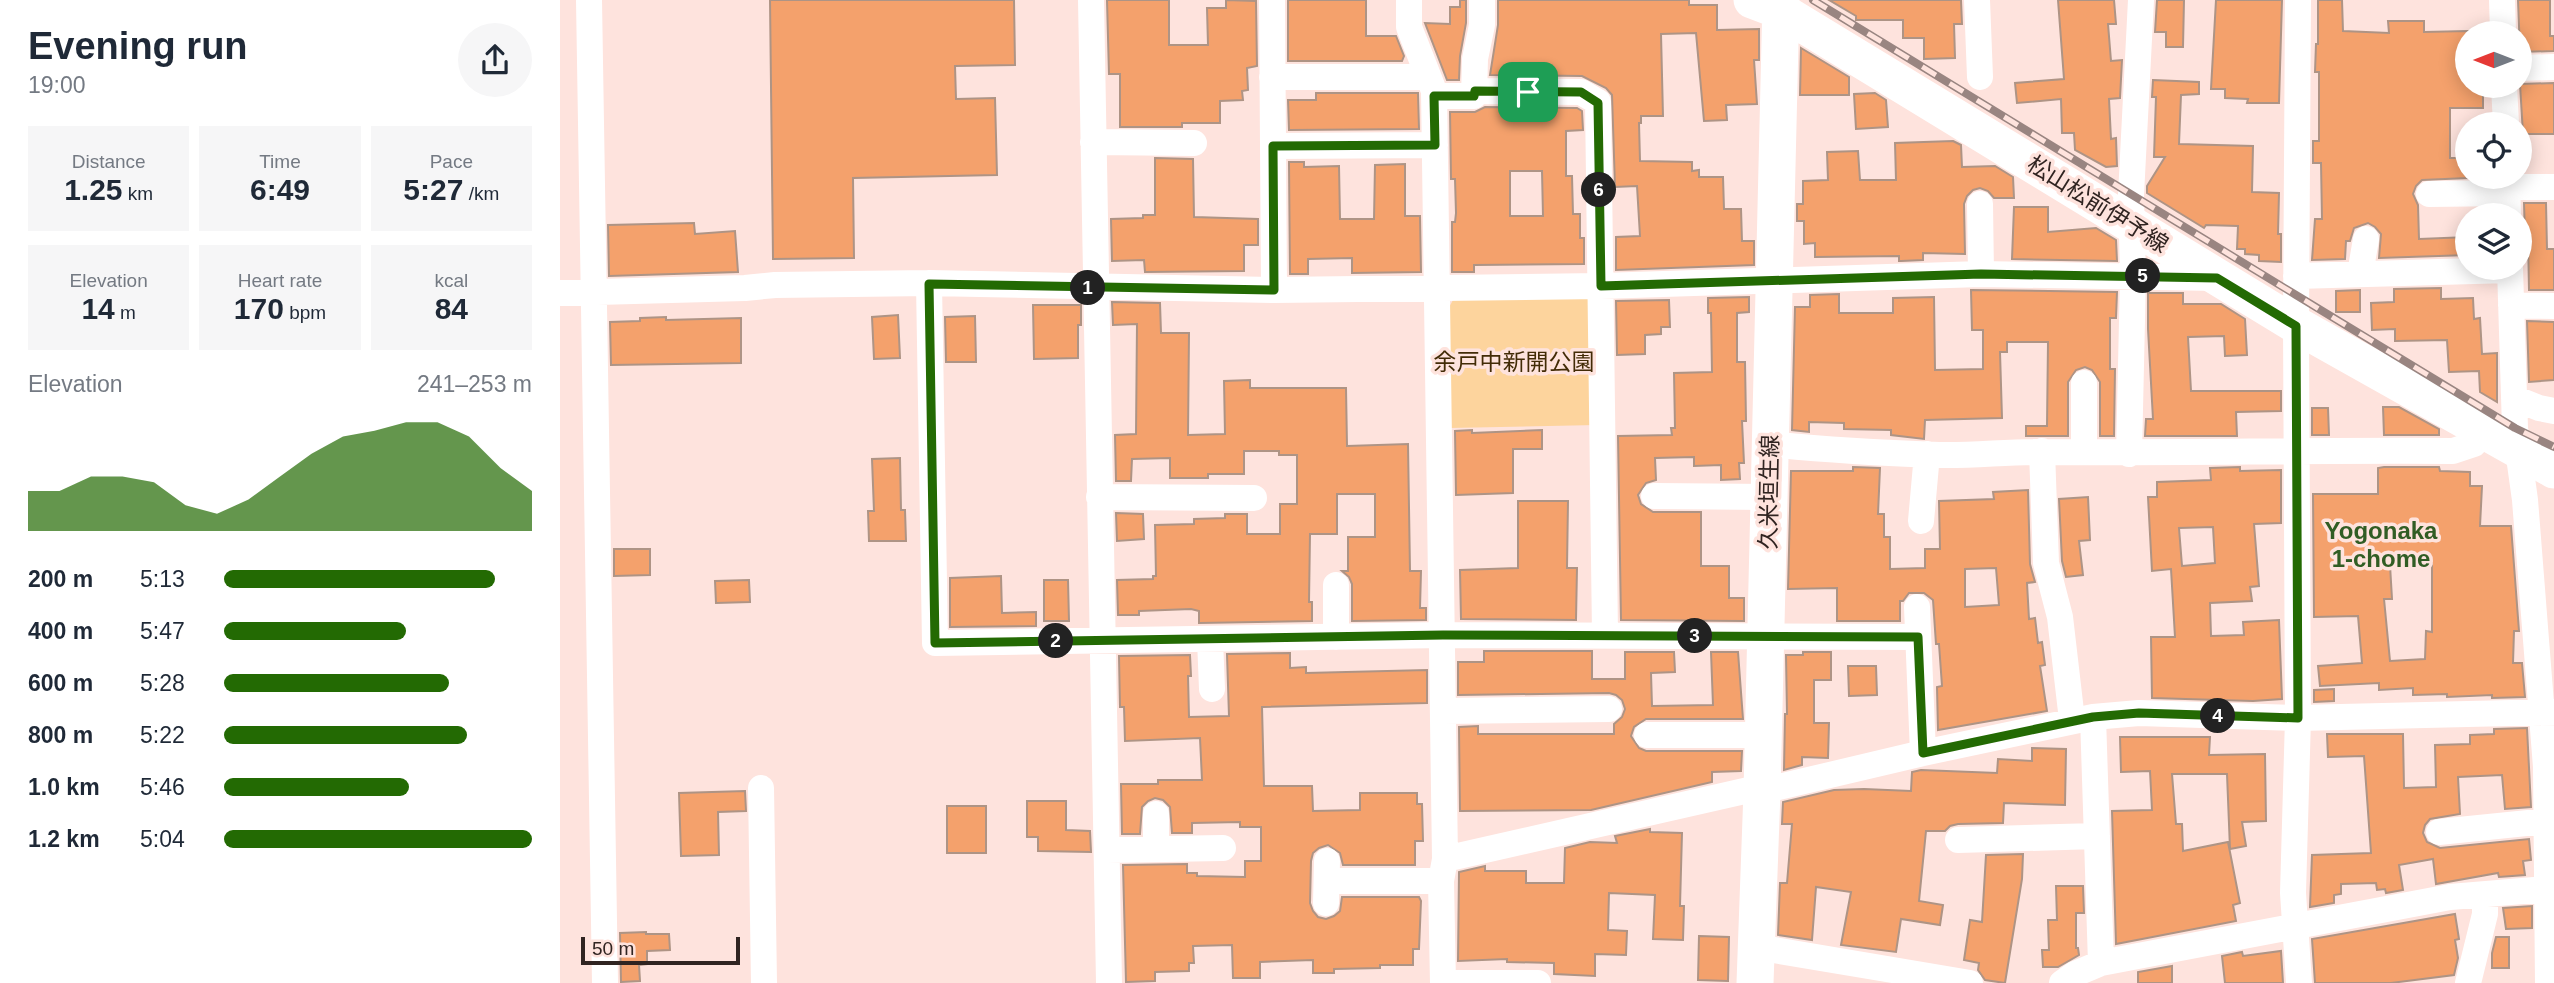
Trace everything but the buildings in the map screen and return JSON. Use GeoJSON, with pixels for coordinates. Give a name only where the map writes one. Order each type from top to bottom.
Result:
{"type":"FeatureCollection","features":[{"type":"Feature","properties":{"kind":"main road","name":"松山松前伊予線"},"geometry":{"type":"LineString","coordinates":[[1771,4],[2296,326],[2554,470]]}},
{"type":"Feature","properties":{"kind":"main road","name":"久米垣生線"},"geometry":{"type":"LineString","coordinates":[[1756,965],[1774,282],[1771,4]]}},
{"type":"Feature","properties":{"kind":"street"},"geometry":{"type":"LineString","coordinates":[[589,0],[596,293],[605,983]]}},
{"type":"Feature","properties":{"kind":"street"},"geometry":{"type":"LineString","coordinates":[[1091,0],[1109,983]]}},
{"type":"Feature","properties":{"kind":"street"},"geometry":{"type":"LineString","coordinates":[[1272,0],[1274,290]]}},
{"type":"Feature","properties":{"kind":"street"},"geometry":{"type":"LineString","coordinates":[[1409,0],[1409,27],[1431,86],[1435,145],[1444,710],[1443,870],[1454,983],[1538,983]]}},
{"type":"Feature","properties":{"kind":"street"},"geometry":{"type":"LineString","coordinates":[[1272,77],[1431,86],[1474,96],[1482,0]]}},
{"type":"Feature","properties":{"kind":"street"},"geometry":{"type":"LineString","coordinates":[[1977,0],[1980,77]]}},
{"type":"Feature","properties":{"kind":"street"},"geometry":{"type":"LineString","coordinates":[[2129,454],[2133,276],[2131,223],[2141,0]]}},
{"type":"Feature","properties":{"kind":"street"},"geometry":{"type":"LineString","coordinates":[[2298,0],[2298,718],[2294,926],[2299,983]]}},
{"type":"Feature","properties":{"kind":"street"},"geometry":{"type":"LineString","coordinates":[[2502,0],[2503,21]]}},
{"type":"Feature","properties":{"kind":"street"},"geometry":{"type":"LineString","coordinates":[[2532,68],[2554,67]]}},
{"type":"Feature","properties":{"kind":"street"},"geometry":{"type":"LineString","coordinates":[[1475,91],[1581,92],[1598,103],[1605,635]]}},
{"type":"Feature","properties":{"kind":"street"},"geometry":{"type":"LineString","coordinates":[[1093,142],[1194,143]]}},
{"type":"Feature","properties":{"kind":"street"},"geometry":{"type":"LineString","coordinates":[[1273,146],[1435,145]]}},
{"type":"Feature","properties":{"kind":"street"},"geometry":{"type":"LineString","coordinates":[[2429,194],[2508,193],[2554,187]]}},
{"type":"Feature","properties":{"kind":"street"},"geometry":{"type":"LineString","coordinates":[[1980,204],[1981,274]]}},
{"type":"Feature","properties":{"kind":"street"},"geometry":{"type":"LineString","coordinates":[[2366,239],[2369,281]]}},
{"type":"Feature","properties":{"kind":"street"},"geometry":{"type":"LineString","coordinates":[[560,293],[775,285],[929,284],[1274,290],[1601,286],[1981,274],[2217,278]]}},
{"type":"Feature","properties":{"kind":"street"},"geometry":{"type":"LineString","coordinates":[[2296,275],[2369,281],[2455,274]]}},
{"type":"Feature","properties":{"kind":"street"},"geometry":{"type":"LineString","coordinates":[[2510,280],[2515,428],[2548,713],[2548,983]]}},
{"type":"Feature","properties":{"kind":"street"},"geometry":{"type":"LineString","coordinates":[[929,284],[935,643],[1443,635],[1918,637]]}},
{"type":"Feature","properties":{"kind":"street"},"geometry":{"type":"LineString","coordinates":[[2511,305],[2554,306]]}},
{"type":"Feature","properties":{"kind":"street"},"geometry":{"type":"LineString","coordinates":[[2084,383],[2084,452]]}},
{"type":"Feature","properties":{"kind":"street"},"geometry":{"type":"LineString","coordinates":[[2514,398],[2554,411]]}},
{"type":"Feature","properties":{"kind":"street"},"geometry":{"type":"LineString","coordinates":[[1770,444],[1847,452],[1927,454],[2453,451],[2474,444],[2483,432]]}},
{"type":"Feature","properties":{"kind":"street"},"geometry":{"type":"LineString","coordinates":[[2042,452],[2046,563],[2083,718],[2097,836],[2101,963]]}},
{"type":"Feature","properties":{"kind":"street"},"geometry":{"type":"LineString","coordinates":[[1921,521],[1927,454]]}},
{"type":"Feature","properties":{"kind":"street"},"geometry":{"type":"LineString","coordinates":[[1654,496],[1769,497]]}},
{"type":"Feature","properties":{"kind":"street"},"geometry":{"type":"LineString","coordinates":[[1099,497],[1254,498]]}},
{"type":"Feature","properties":{"kind":"street"},"geometry":{"type":"LineString","coordinates":[[1336,585],[1336,637]]}},
{"type":"Feature","properties":{"kind":"street"},"geometry":{"type":"LineString","coordinates":[[1917,607],[1923,753]]}},
{"type":"Feature","properties":{"kind":"street"},"geometry":{"type":"LineString","coordinates":[[1210,639],[1212,689]]}},
{"type":"Feature","properties":{"kind":"street"},"geometry":{"type":"LineString","coordinates":[[1444,710],[1609,709]]}},
{"type":"Feature","properties":{"kind":"street"},"geometry":{"type":"LineString","coordinates":[[1326,882],[1443,870],[1762,789],[2083,718],[2139,713],[2298,718],[2548,713]]}},
{"type":"Feature","properties":{"kind":"street"},"geometry":{"type":"LineString","coordinates":[[1647,735],[1763,735]]}},
{"type":"Feature","properties":{"kind":"street"},"geometry":{"type":"LineString","coordinates":[[761,788],[764,983]]}},
{"type":"Feature","properties":{"kind":"street"},"geometry":{"type":"LineString","coordinates":[[1156,814],[1156,849]]}},
{"type":"Feature","properties":{"kind":"street"},"geometry":{"type":"LineString","coordinates":[[2439,832],[2547,821]]}},
{"type":"Feature","properties":{"kind":"street"},"geometry":{"type":"LineString","coordinates":[[1958,839],[2097,836]]}},
{"type":"Feature","properties":{"kind":"street"},"geometry":{"type":"LineString","coordinates":[[1107,850],[1223,848]]}},
{"type":"Feature","properties":{"kind":"street"},"geometry":{"type":"LineString","coordinates":[[2062,983],[2101,963],[2450,897],[2546,889]]}},
{"type":"Feature","properties":{"kind":"street"},"geometry":{"type":"LineString","coordinates":[[2469,983],[2484,914],[2484,894]]}},
{"type":"Feature","properties":{"kind":"street"},"geometry":{"type":"LineString","coordinates":[[1756,965],[1970,983]]}},
{"type":"Feature","properties":{"kind":"green space","name":"余戸中新開公園"},"geometry":{"type":"Polygon","coordinates":[[[1586,294],[1595,299],[1597,425],[1449,428],[1447,311],[1453,300],[1586,294]]]}},
{"type":"Feature","properties":{"kind":"railway"},"geometry":{"type":"LineString","coordinates":[[1813,0],[2515,428],[2554,447]]}},
{"type":"Feature","properties":{"kind":"district","name":"Yogonaka 1-chome"},"geometry":{"type":"Point","coordinates":[2381,545]}},
{"type":"Feature","properties":{"kind":"route"},"geometry":{"type":"LineString","coordinates":[[1475,91],[1528,92],[1581,92],[1598,103],[1601,286],[1981,274],[2217,278],[2296,326],[2298,718],[2139,713],[2093,717],[1923,753],[1918,637],[1443,635],[935,643],[929,284],[1274,290],[1273,146],[1435,145],[1434,96],[1474,96],[1475,91]]}}]}
